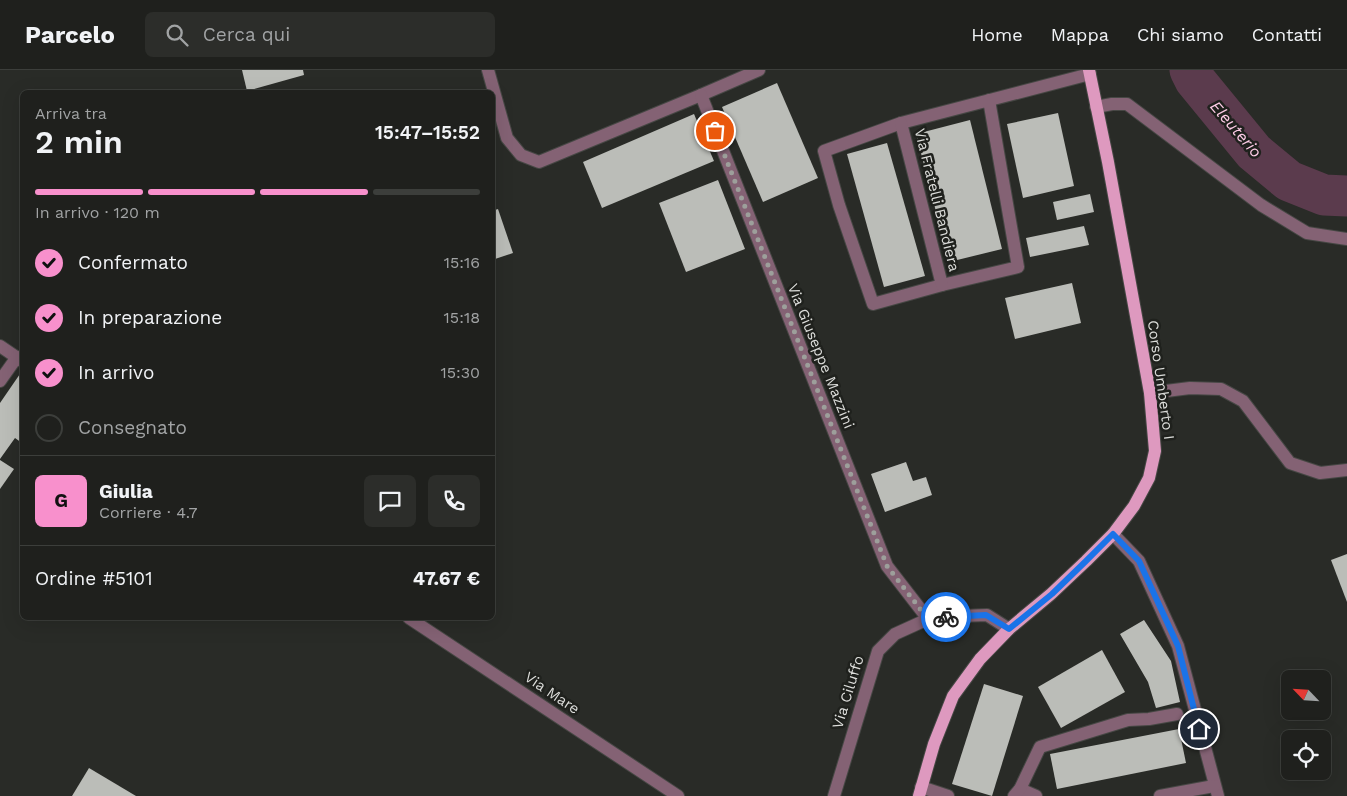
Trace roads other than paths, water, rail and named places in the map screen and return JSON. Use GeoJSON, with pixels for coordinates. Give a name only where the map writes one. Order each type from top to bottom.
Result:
{"type":"FeatureCollection","features":[{"type":"Feature","properties":{"kind":"main road","name":"Corso Umberto I"},"geometry":{"type":"LineString","coordinates":[[920,792],[934,744],[953,696],[980,658],[1009,629],[1052,594],[1113,534],[1134,506],[1149,478],[1155,451],[1150,393],[1090,72]]}},
{"type":"Feature","properties":{"kind":"street"},"geometry":{"type":"LineString","coordinates":[[488,70],[494,90]]}},
{"type":"Feature","properties":{"kind":"street"},"geometry":{"type":"LineString","coordinates":[[495,95],[507,138],[521,155],[539,162],[701,96],[759,70]]}},
{"type":"Feature","properties":{"kind":"street"},"geometry":{"type":"LineString","coordinates":[[989,100],[1018,267],[873,304],[839,205],[824,150],[901,123],[1090,72]]}},
{"type":"Feature","properties":{"kind":"street","name":"Via Giuseppe Mazzini"},"geometry":{"type":"LineString","coordinates":[[701,96],[887,566],[928,619]]}},
{"type":"Feature","properties":{"kind":"street"},"geometry":{"type":"LineString","coordinates":[[1096,107],[1127,104],[1261,205],[1306,233],[1347,239]]}},
{"type":"Feature","properties":{"kind":"street","name":"Via Fratelli Bandiera"},"geometry":{"type":"LineString","coordinates":[[901,123],[942,285]]}},
{"type":"Feature","properties":{"kind":"street"},"geometry":{"type":"LineString","coordinates":[[0,346],[20,359],[0,381]]}},
{"type":"Feature","properties":{"kind":"street"},"geometry":{"type":"LineString","coordinates":[[1150,393],[1190,388],[1221,389],[1243,401],[1290,462],[1320,473],[1347,470]]}},
{"type":"Feature","properties":{"kind":"street"},"geometry":{"type":"LineString","coordinates":[[1113,534],[1139,561],[1178,646],[1216,791],[1160,796]]}},
{"type":"Feature","properties":{"kind":"street","name":"Via Ciluffo"},"geometry":{"type":"LineString","coordinates":[[834,796],[878,650],[895,634],[928,619],[986,615],[1009,629]]}},
{"type":"Feature","properties":{"kind":"street","name":"Via Mare"},"geometry":{"type":"LineString","coordinates":[[412,620],[678,796]]}},
{"type":"Feature","properties":{"kind":"street"},"geometry":{"type":"LineString","coordinates":[[1036,796],[1017,792],[1040,747],[1128,720],[1150,719],[1177,714]]}},
{"type":"Feature","properties":{"kind":"street"},"geometry":{"type":"LineString","coordinates":[[920,792],[948,796]]}},
{"type":"Feature","properties":{"kind":"waterway","name":"Eleuterio"},"geometry":{"type":"LineString","coordinates":[[1190,70],[1195,80],[1254,152],[1289,181],[1324,195],[1347,196]]}}]}
